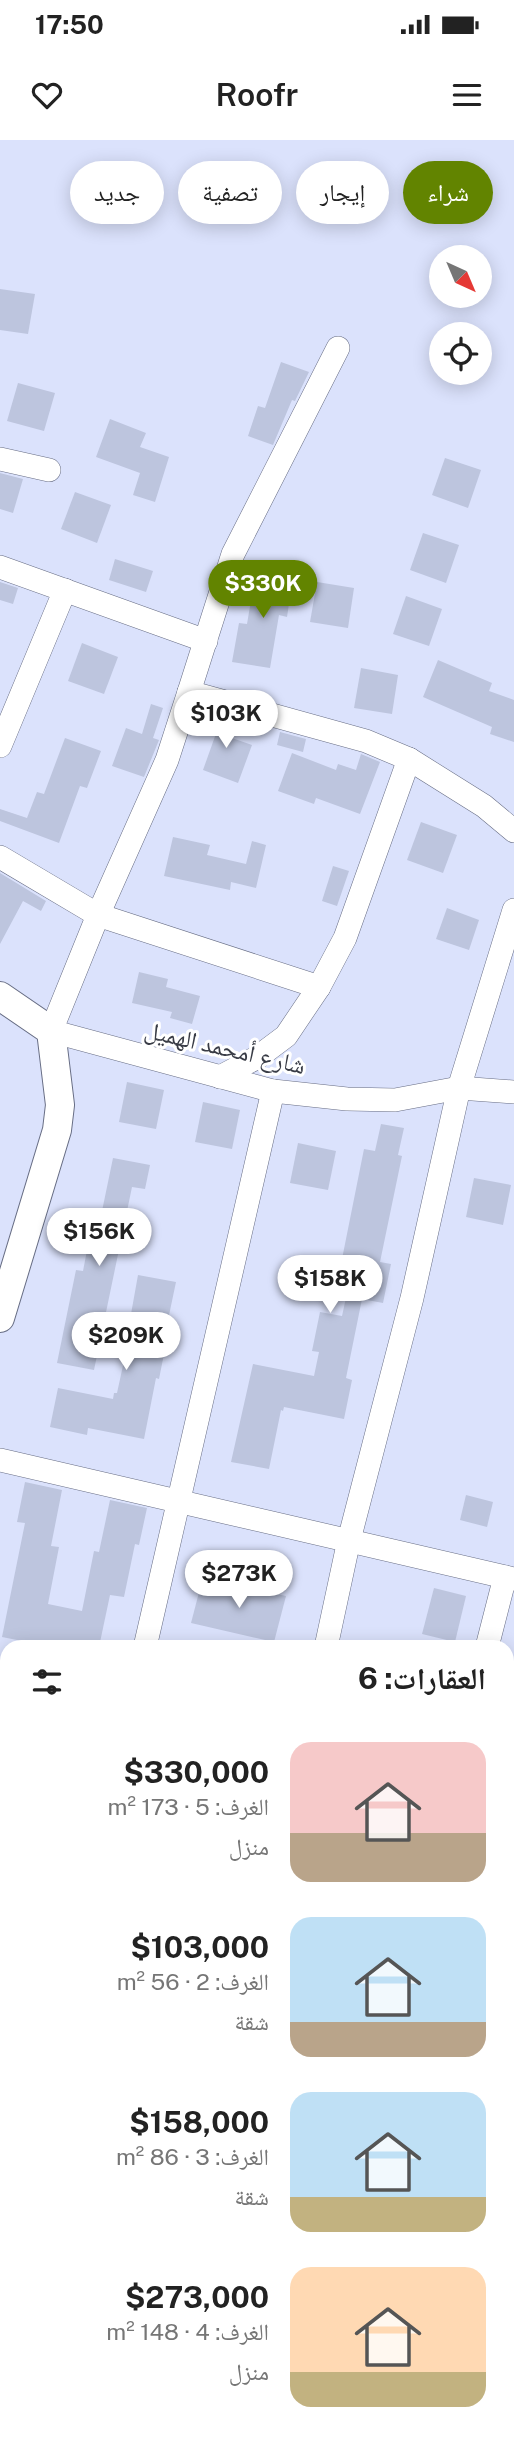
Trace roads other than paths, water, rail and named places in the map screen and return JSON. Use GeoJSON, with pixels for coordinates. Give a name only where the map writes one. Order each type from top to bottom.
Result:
{"type":"FeatureCollection","features":[{"type":"Feature","properties":{"kind":"main road"},"geometry":{"type":"LineString","coordinates":[[0,996],[51,1031],[60,1105],[57,1130],[0,1318]]}},
{"type":"Feature","properties":{"kind":"street"},"geometry":{"type":"LineString","coordinates":[[51,1031],[98,915],[167,760],[233,554],[338,348]]}},
{"type":"Feature","properties":{"kind":"street"},"geometry":{"type":"LineString","coordinates":[[0,459],[49,470]]}},
{"type":"Feature","properties":{"kind":"street"},"geometry":{"type":"LineString","coordinates":[[0,567],[206,641]]}},
{"type":"Feature","properties":{"kind":"street"},"geometry":{"type":"LineString","coordinates":[[0,746],[65,590]]}},
{"type":"Feature","properties":{"kind":"street"},"geometry":{"type":"LineString","coordinates":[[189,692],[366,741],[409,759],[484,806],[514,831]]}},
{"type":"Feature","properties":{"kind":"street"},"geometry":{"type":"LineString","coordinates":[[220,1077],[258,1057],[286,1036],[319,987],[345,938],[409,759]]}},
{"type":"Feature","properties":{"kind":"street"},"geometry":{"type":"LineString","coordinates":[[0,858],[98,915],[319,987]]}},
{"type":"Feature","properties":{"kind":"street"},"geometry":{"type":"LineString","coordinates":[[328,1640],[349,1540],[412,1298],[459,1088],[514,910]]}},
{"type":"Feature","properties":{"kind":"street","name":"شارع أمحمد الهميل"},"geometry":{"type":"LineString","coordinates":[[51,1031],[273,1091],[347,1099],[395,1100],[459,1088],[514,1092]]}},
{"type":"Feature","properties":{"kind":"street"},"geometry":{"type":"LineString","coordinates":[[147,1640],[273,1091]]}},
{"type":"Feature","properties":{"kind":"street"},"geometry":{"type":"LineString","coordinates":[[0,1460],[510,1578],[489,1640]]}}]}
